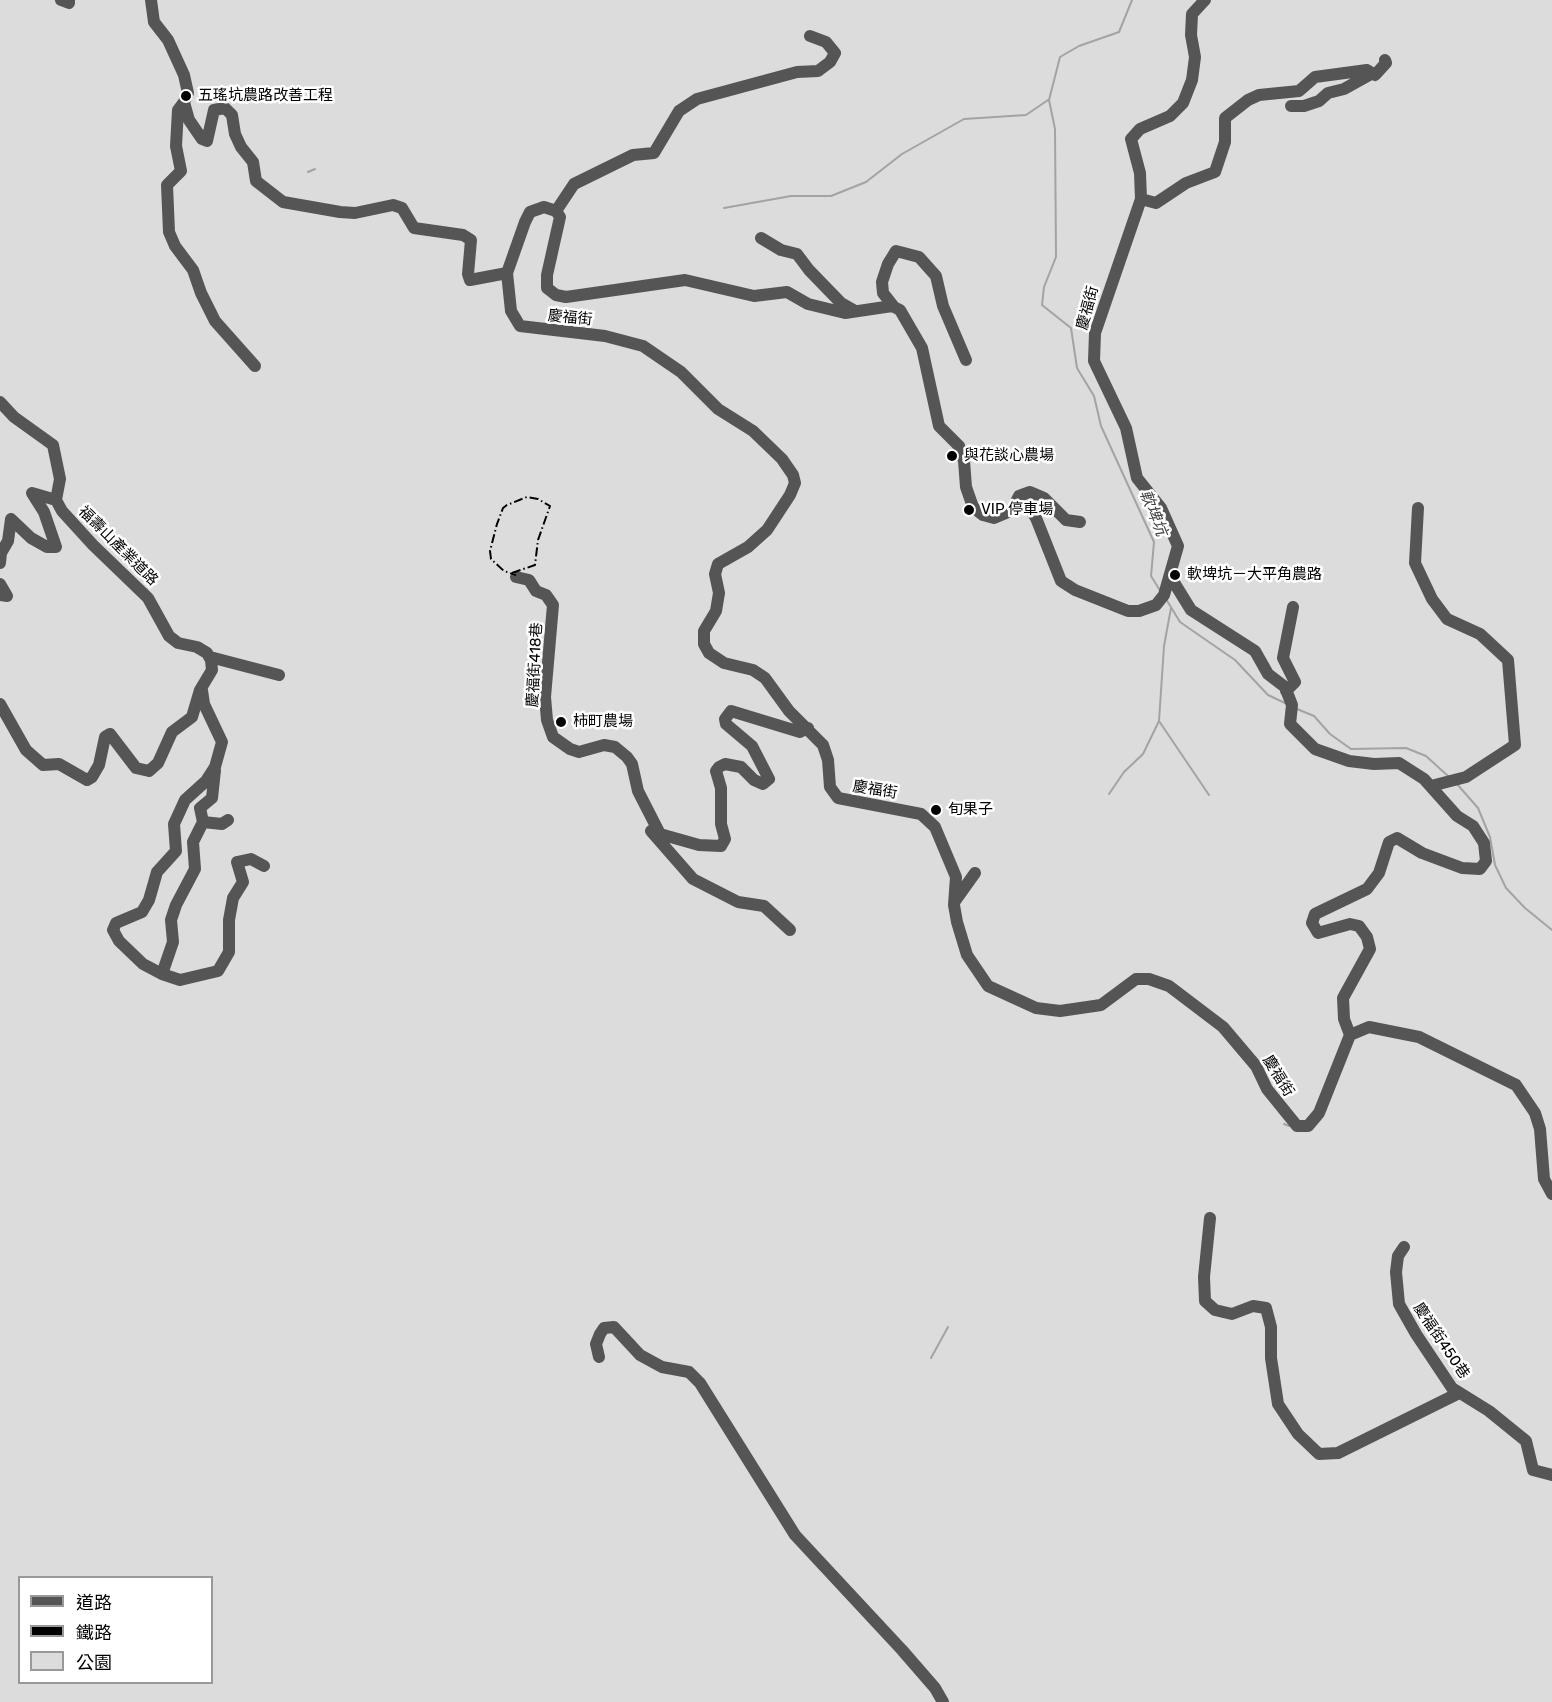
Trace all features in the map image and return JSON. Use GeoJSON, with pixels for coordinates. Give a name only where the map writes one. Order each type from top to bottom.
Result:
{"type":"FeatureCollection","features":[{"type":"Feature","properties":{"kind":"street"},"geometry":{"type":"LineString","coordinates":[[61,0],[69,3],[69,0]]}},
{"type":"Feature","properties":{"kind":"street"},"geometry":{"type":"LineString","coordinates":[[151,0],[154,22],[168,40],[184,75],[188,93],[178,110],[176,146],[181,171],[167,184],[169,232],[175,246],[193,270],[215,321],[255,366]]}},
{"type":"Feature","properties":{"kind":"street","name":"慶福街"},"geometry":{"type":"LineString","coordinates":[[1205,0],[1192,14],[1191,35],[1195,57],[1192,80],[1184,103],[1170,116],[1140,129],[1131,139],[1140,173],[1141,199],[1095,333],[1094,361],[1126,428],[1137,478],[1161,508],[1178,546],[1162,598],[1156,605],[1139,611],[1128,611],[1075,590],[1061,581],[1030,509],[1020,507],[994,518],[983,515],[973,507],[966,487],[964,460],[959,446],[939,426],[922,348],[900,310],[894,307],[882,306],[855,311],[829,310],[808,304],[787,292],[754,296],[685,280],[567,297],[556,295],[547,288],[547,275],[560,223],[556,211],[544,207],[530,212],[507,273],[511,311],[520,326],[605,336],[643,346],[681,372],[718,410],[753,431],[782,459],[793,475],[795,483],[790,495],[768,530],[748,547],[718,564],[715,574],[719,593],[716,611],[704,631],[704,644],[709,653],[724,663],[753,670],[765,678],[789,711],[823,745],[828,760],[830,787],[838,798],[921,814],[935,827],[956,877],[954,901],[957,922],[967,955],[988,986],[1036,1008],[1060,1011],[1101,1005],[1136,980],[1149,979],[1169,986],[1223,1028],[1256,1066],[1267,1089],[1292,1123],[1297,1126],[1308,1126],[1319,1113],[1350,1035]]}},
{"type":"Feature","properties":{"kind":"street"},"geometry":{"type":"LineString","coordinates":[[556,211],[574,184],[633,155],[654,153],[679,111],[697,99],[797,72],[818,71],[835,53],[826,42],[810,36]]}},
{"type":"Feature","properties":{"kind":"street"},"geometry":{"type":"LineString","coordinates":[[1291,106],[1304,106],[1319,101],[1328,93],[1344,89],[1371,74],[1375,75],[1386,63],[1385,60]]}},
{"type":"Feature","properties":{"kind":"street"},"geometry":{"type":"LineString","coordinates":[[1141,199],[1156,203],[1186,183],[1215,172],[1225,142],[1225,118],[1248,100],[1259,95],[1299,91],[1315,77],[1367,70],[1371,74]]}},
{"type":"Feature","properties":{"kind":"street"},"geometry":{"type":"LineString","coordinates":[[184,102],[189,120],[202,139],[207,141],[214,110],[225,108],[232,115],[235,134],[253,162],[256,181],[283,202],[355,213],[393,205],[402,208],[414,228],[463,235],[471,240],[468,274],[470,280],[507,273]]}},
{"type":"Feature","properties":{"kind":"street"},"geometry":{"type":"LineString","coordinates":[[761,238],[781,250],[797,254],[841,303],[855,311]]}},
{"type":"Feature","properties":{"kind":"street"},"geometry":{"type":"LineString","coordinates":[[894,307],[883,293],[882,282],[888,264],[896,251],[919,257],[936,276],[943,306],[966,360]]}},
{"type":"Feature","properties":{"kind":"street"},"geometry":{"type":"LineString","coordinates":[[0,402],[14,417],[53,445],[60,479],[56,500],[32,493],[44,512],[56,547],[46,547],[31,538],[11,519],[10,534],[1,553],[0,563]]}},
{"type":"Feature","properties":{"kind":"street"},"geometry":{"type":"LineString","coordinates":[[1011,511],[1019,496],[1030,492],[1044,498],[1066,519],[1080,522]]}},
{"type":"Feature","properties":{"kind":"street","name":"福壽山產業道路"},"geometry":{"type":"LineString","coordinates":[[56,500],[75,526],[148,598],[170,636],[178,643],[197,647],[210,657],[279,675]]}},
{"type":"Feature","properties":{"kind":"street"},"geometry":{"type":"LineString","coordinates":[[1418,508],[1415,563],[1432,598],[1447,619],[1480,634],[1508,660],[1515,745],[1466,777],[1436,784]]}},
{"type":"Feature","properties":{"kind":"street"},"geometry":{"type":"LineString","coordinates":[[1170,576],[1191,610],[1254,651],[1268,674],[1286,689],[1292,705],[1290,724],[1315,749],[1349,761],[1374,764],[1399,763],[1436,784],[1457,816],[1473,826],[1484,843],[1486,861],[1480,869],[1462,868],[1422,853],[1397,838],[1389,842],[1379,873],[1367,889],[1315,914],[1312,923],[1318,933],[1350,924],[1359,926],[1367,937],[1370,949],[1343,998],[1344,1019],[1350,1035],[1369,1027],[1419,1037],[1516,1085],[1535,1113],[1540,1129],[1544,1179],[1552,1194]]}},
{"type":"Feature","properties":{"kind":"street","name":"慶福街418巷"},"geometry":{"type":"LineString","coordinates":[[516,577],[529,580],[536,591],[546,595],[553,605],[545,697],[547,720],[554,737],[570,749],[579,752],[604,745],[615,747],[627,757],[652,822],[650,829],[693,879],[738,903],[764,906],[790,930]]}},
{"type":"Feature","properties":{"kind":"street"},"geometry":{"type":"LineString","coordinates":[[0,584],[7,596],[0,595]]}},
{"type":"Feature","properties":{"kind":"street"},"geometry":{"type":"LineString","coordinates":[[1286,689],[1295,682],[1282,658],[1293,607]]}},
{"type":"Feature","properties":{"kind":"street"},"geometry":{"type":"LineString","coordinates":[[0,704],[26,750],[43,765],[59,764],[87,780],[92,777],[99,765],[105,737],[110,734],[136,768],[149,771],[159,763],[172,732],[192,717],[212,670],[210,657]]}},
{"type":"Feature","properties":{"kind":"street"},"geometry":{"type":"LineString","coordinates":[[162,974],[173,942],[171,920],[185,883],[195,869],[193,842],[203,822],[200,808],[212,798],[222,742],[204,704],[202,689]]}},
{"type":"Feature","properties":{"kind":"street"},"geometry":{"type":"LineString","coordinates":[[652,822],[660,834],[699,845],[722,846],[724,839],[721,824],[721,788],[716,771],[724,764],[741,767],[754,780],[763,784],[769,779],[752,746],[726,724],[727,715],[731,711],[738,711],[757,720],[800,732],[808,728]]}},
{"type":"Feature","properties":{"kind":"street"},"geometry":{"type":"LineString","coordinates":[[216,767],[206,781],[185,800],[174,824],[176,850],[157,872],[149,900],[142,912],[116,923],[113,930],[119,941],[143,964],[162,974],[180,980],[210,974],[222,967],[229,952],[229,920],[233,898],[243,882],[237,862],[251,859],[264,866]]}},
{"type":"Feature","properties":{"kind":"street"},"geometry":{"type":"LineString","coordinates":[[203,822],[222,824],[228,820]]}},
{"type":"Feature","properties":{"kind":"street"},"geometry":{"type":"LineString","coordinates":[[954,901],[975,873]]}},
{"type":"Feature","properties":{"kind":"street"},"geometry":{"type":"LineString","coordinates":[[1210,1218],[1204,1276],[1205,1301],[1215,1310],[1232,1314],[1253,1306],[1266,1308],[1271,1328],[1271,1358],[1278,1404],[1298,1434],[1319,1454],[1338,1454],[1459,1393]]}},
{"type":"Feature","properties":{"kind":"street","name":"慶福街450巷"},"geometry":{"type":"LineString","coordinates":[[1404,1247],[1398,1256],[1396,1272],[1399,1304],[1433,1361],[1459,1393],[1489,1411],[1526,1441],[1533,1470],[1552,1475]]}},
{"type":"Feature","properties":{"kind":"street"},"geometry":{"type":"LineString","coordinates":[[599,1357],[596,1344],[600,1334],[604,1328],[614,1327],[640,1355],[662,1367],[689,1372],[700,1383],[795,1535],[902,1650],[935,1688],[943,1702]]}},
{"type":"Feature","properties":{"kind":"green space"},"geometry":{"type":"Polygon","coordinates":[[[0,0],[1552,0],[1552,1702],[0,1702],[0,0]]]}},
{"type":"Feature","properties":{"kind":"waterway","name":"軟埤坑"},"geometry":{"type":"LineString","coordinates":[[1132,0],[1119,32],[1079,46],[1060,57],[1049,100],[1055,129],[1056,257],[1044,287],[1042,305],[1071,328],[1077,368],[1094,396],[1101,426],[1154,542],[1151,576],[1161,592]]}},
{"type":"Feature","properties":{"kind":"waterway"},"geometry":{"type":"LineString","coordinates":[[724,208],[791,196],[831,196],[866,182],[902,154],[964,119],[1026,115],[1048,100]]}},
{"type":"Feature","properties":{"kind":"waterway"},"geometry":{"type":"LineString","coordinates":[[308,172],[315,169]]}},
{"type":"Feature","properties":{"kind":"waterway","name":"軟埤坑"},"geometry":{"type":"LineString","coordinates":[[1166,599],[1180,622],[1235,660],[1268,695],[1287,704]]}},
{"type":"Feature","properties":{"kind":"waterway"},"geometry":{"type":"LineString","coordinates":[[1171,608],[1164,646],[1159,721],[1209,795]]}},
{"type":"Feature","properties":{"kind":"waterway","name":"軟埤坑"},"geometry":{"type":"LineString","coordinates":[[1297,709],[1314,716],[1330,734],[1351,749],[1406,748],[1426,756],[1448,776]]}},
{"type":"Feature","properties":{"kind":"waterway"},"geometry":{"type":"LineString","coordinates":[[1109,794],[1124,772],[1143,754],[1159,721]]}},
{"type":"Feature","properties":{"kind":"waterway","name":"軟埤坑"},"geometry":{"type":"LineString","coordinates":[[1457,784],[1478,808],[1490,837],[1495,865],[1506,888],[1525,908],[1552,930]]}},
{"type":"Feature","properties":{"kind":"waterway"},"geometry":{"type":"LineString","coordinates":[[1284,1124],[1289,1126]]}},
{"type":"Feature","properties":{"kind":"waterway"},"geometry":{"type":"LineString","coordinates":[[931,1358],[948,1327]]}},
{"type":"Feature","properties":{"kind":"railway"},"geometry":{"type":"LineString","coordinates":[[512,573],[535,565],[538,540],[550,506],[538,499],[527,497],[507,505],[503,508],[497,524],[490,551],[491,559],[504,571],[516,575]]}},
{"type":"Feature","properties":{"kind":"place","name":"五瑤坑農路改善工程"},"geometry":{"type":"Point","coordinates":[186,96]}},
{"type":"Feature","properties":{"kind":"place","name":"與花談心農場"},"geometry":{"type":"Point","coordinates":[952,456]}},
{"type":"Feature","properties":{"kind":"place","name":"VIP 停車場"},"geometry":{"type":"Point","coordinates":[969,510]}},
{"type":"Feature","properties":{"kind":"place","name":"軟埤坑－大平角農路"},"geometry":{"type":"Point","coordinates":[1175,575]}},
{"type":"Feature","properties":{"kind":"place","name":"柿町農場"},"geometry":{"type":"Point","coordinates":[561,722]}},
{"type":"Feature","properties":{"kind":"place","name":"旬果子"},"geometry":{"type":"Point","coordinates":[936,810]}}]}
